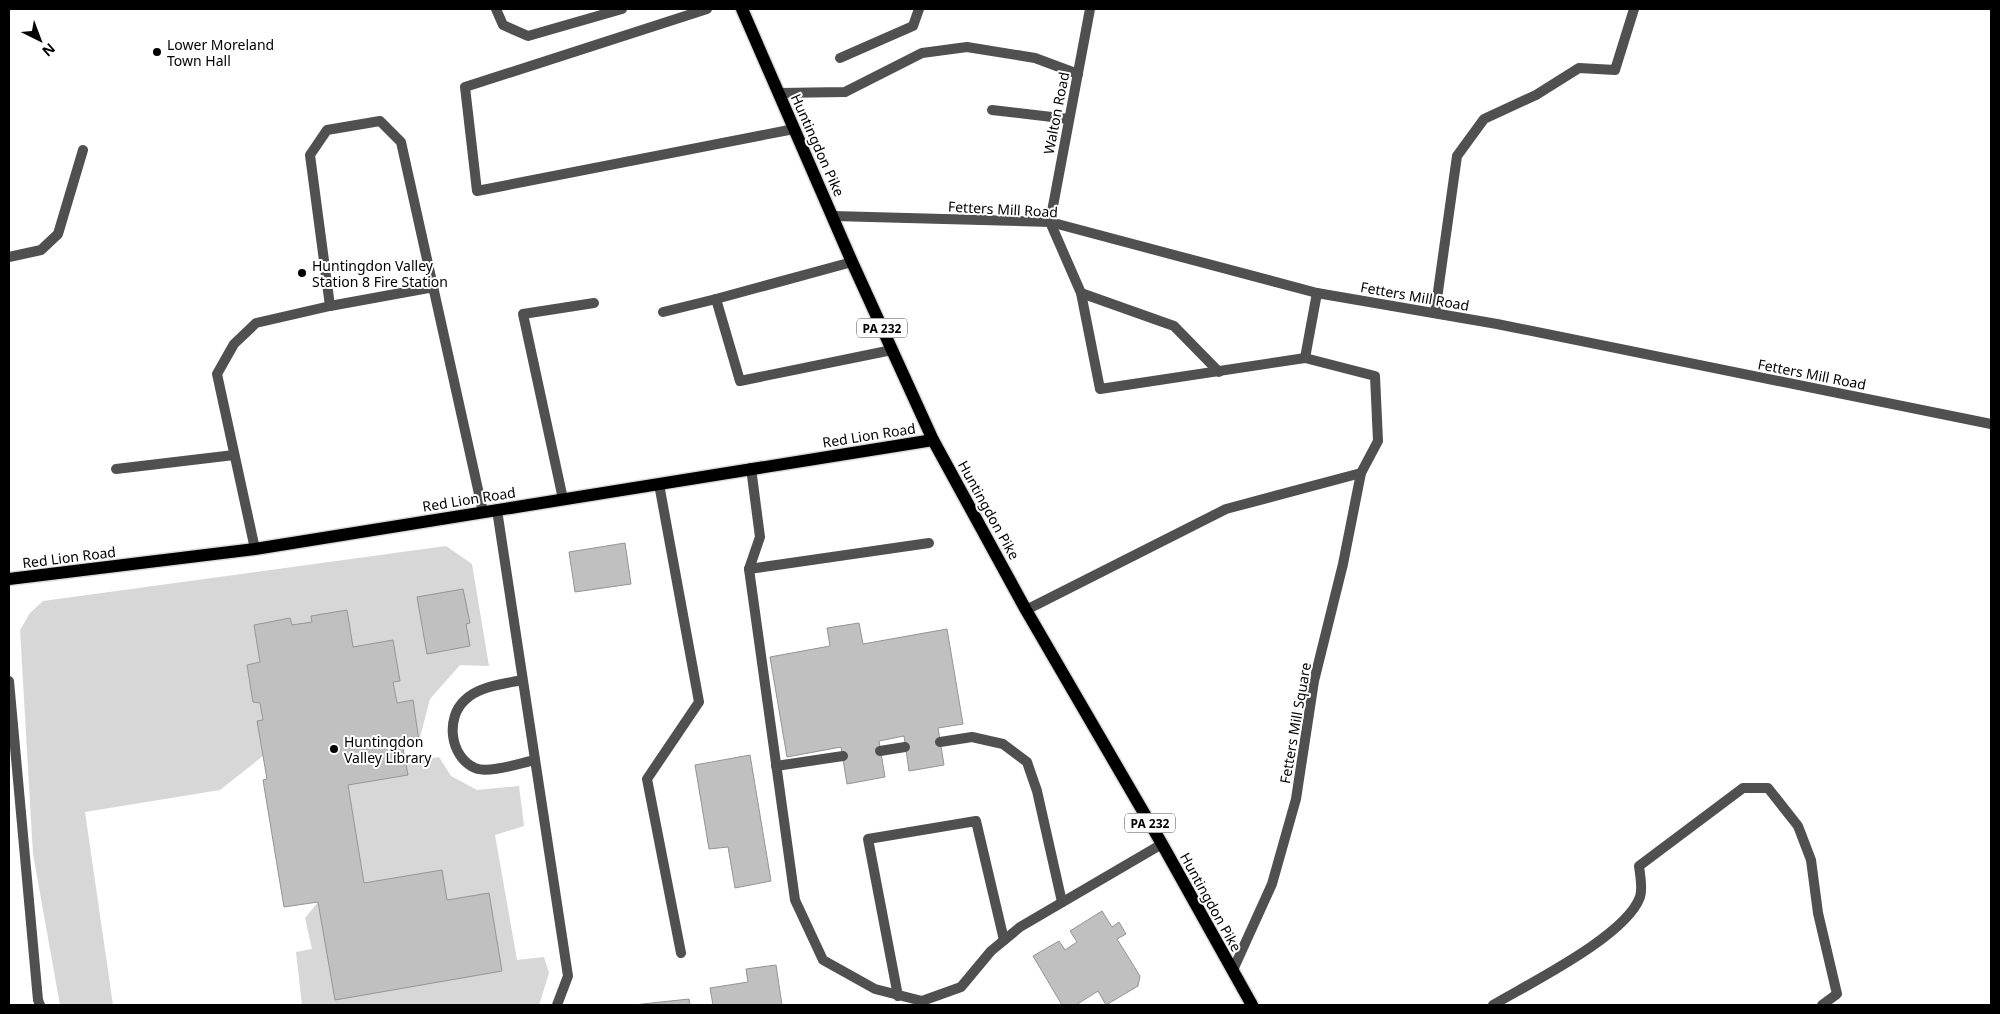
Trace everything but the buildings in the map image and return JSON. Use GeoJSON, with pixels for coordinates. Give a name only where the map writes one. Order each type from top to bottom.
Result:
{"type":"FeatureCollection","features":[{"type":"Feature","properties":{"kind":"main road","name":"Huntingdon Pike"},"geometry":{"type":"LineString","coordinates":[[742,9],[852,262],[934,440],[1026,610],[1162,844],[1252,1005]]}},
{"type":"Feature","properties":{"kind":"main road","name":"Red Lion Road"},"geometry":{"type":"LineString","coordinates":[[9,579],[255,549],[934,440]]}},
{"type":"Feature","properties":{"kind":"street"},"geometry":{"type":"LineString","coordinates":[[496,9],[503,25],[528,36],[622,9]]}},
{"type":"Feature","properties":{"kind":"street"},"geometry":{"type":"LineString","coordinates":[[707,9],[466,87],[477,191],[794,129]]}},
{"type":"Feature","properties":{"kind":"street"},"geometry":{"type":"LineString","coordinates":[[840,58],[914,26],[919,9]]}},
{"type":"Feature","properties":{"kind":"street","name":"Walton Road"},"geometry":{"type":"LineString","coordinates":[[1050,222],[1090,9]]}},
{"type":"Feature","properties":{"kind":"street"},"geometry":{"type":"LineString","coordinates":[[1436,313],[1457,156],[1484,119],[1536,96],[1579,68],[1615,70],[1634,9]]}},
{"type":"Feature","properties":{"kind":"street"},"geometry":{"type":"LineString","coordinates":[[779,93],[845,92],[922,53],[967,47],[1035,58],[1078,74]]}},
{"type":"Feature","properties":{"kind":"street"},"geometry":{"type":"LineString","coordinates":[[992,110],[1069,119]]}},
{"type":"Feature","properties":{"kind":"street"},"geometry":{"type":"LineString","coordinates":[[330,306],[310,155],[326,130],[380,121],[401,142],[482,512]]}},
{"type":"Feature","properties":{"kind":"street"},"geometry":{"type":"LineString","coordinates":[[9,257],[40,250],[58,234],[83,150]]}},
{"type":"Feature","properties":{"kind":"street","name":"Fetters Mill Road"},"geometry":{"type":"LineString","coordinates":[[833,216],[1050,222],[1317,293],[1436,313],[1991,424]]}},
{"type":"Feature","properties":{"kind":"street"},"geometry":{"type":"LineString","coordinates":[[1050,222],[1081,293],[1100,390],[1305,358],[1317,293]]}},
{"type":"Feature","properties":{"kind":"street"},"geometry":{"type":"LineString","coordinates":[[663,312],[852,262]]}},
{"type":"Feature","properties":{"kind":"street"},"geometry":{"type":"LineString","coordinates":[[255,549],[217,374],[234,344],[256,323],[330,306],[434,286]]}},
{"type":"Feature","properties":{"kind":"street"},"geometry":{"type":"LineString","coordinates":[[1081,293],[1174,326],[1219,372]]}},
{"type":"Feature","properties":{"kind":"street"},"geometry":{"type":"LineString","coordinates":[[716,299],[740,381],[892,350]]}},
{"type":"Feature","properties":{"kind":"street"},"geometry":{"type":"LineString","coordinates":[[563,499],[523,314],[594,303]]}},
{"type":"Feature","properties":{"kind":"street","name":"Fetters Mill Square"},"geometry":{"type":"LineString","coordinates":[[1233,970],[1272,884],[1296,800],[1314,681],[1343,564],[1361,473],[1378,442],[1375,376],[1305,358]]}},
{"type":"Feature","properties":{"kind":"street"},"geometry":{"type":"LineString","coordinates":[[116,469],[234,455]]}},
{"type":"Feature","properties":{"kind":"street"},"geometry":{"type":"LineString","coordinates":[[751,468],[760,537],[749,569],[795,900],[823,960],[875,989],[922,1001],[961,987],[991,950],[1020,927],[1162,844]]}},
{"type":"Feature","properties":{"kind":"street"},"geometry":{"type":"LineString","coordinates":[[1026,610],[1226,509],[1361,473]]}},
{"type":"Feature","properties":{"kind":"street"},"geometry":{"type":"LineString","coordinates":[[659,484],[699,702],[647,779],[681,954]]}},
{"type":"Feature","properties":{"kind":"street"},"geometry":{"type":"LineString","coordinates":[[497,510],[568,976],[557,1005]]}},
{"type":"Feature","properties":{"kind":"street"},"geometry":{"type":"LineString","coordinates":[[749,569],[929,543]]}},
{"type":"Feature","properties":{"kind":"street"},"geometry":{"type":"LineString","coordinates":[[522,680],[482,690],[464,700],[452,720],[453,740],[462,758],[476,768],[496,768],[535,760]]}},
{"type":"Feature","properties":{"kind":"street"},"geometry":{"type":"LineString","coordinates":[[9,681],[38,1000],[40,1005]]}},
{"type":"Feature","properties":{"kind":"street"},"geometry":{"type":"LineString","coordinates":[[940,742],[972,737],[980,738],[1003,744],[1027,762],[1037,791],[1062,902]]}},
{"type":"Feature","properties":{"kind":"street"},"geometry":{"type":"LineString","coordinates":[[880,751],[905,747]]}},
{"type":"Feature","properties":{"kind":"street"},"geometry":{"type":"LineString","coordinates":[[776,766],[843,756]]}},
{"type":"Feature","properties":{"kind":"street"},"geometry":{"type":"LineString","coordinates":[[1493,1005],[1608,936],[1628,917],[1640,896],[1639,866],[1743,788],[1768,788],[1798,826],[1811,860],[1818,913],[1837,994],[1822,1005]]}},
{"type":"Feature","properties":{"kind":"street"},"geometry":{"type":"LineString","coordinates":[[898,996],[868,839],[976,821],[1004,940]]}},
{"type":"Feature","properties":{"kind":"shaded area"},"geometry":{"type":"Polygon","coordinates":[[[446,546],[472,564],[489,666],[460,665],[430,699],[419,741],[413,700],[397,703],[393,682],[400,680],[393,640],[353,647],[347,610],[311,616],[312,622],[292,625],[290,618],[254,625],[260,662],[247,665],[253,702],[260,703],[263,720],[257,721],[263,756],[220,790],[85,812],[113,1005],[60,1005],[33,854],[20,630],[30,613],[43,601],[446,546]]]}},
{"type":"Feature","properties":{"kind":"shaded area"},"geometry":{"type":"Polygon","coordinates":[[[439,757],[451,776],[477,790],[519,786],[524,826],[495,835],[517,960],[544,957],[549,973],[539,1005],[302,1005],[296,952],[312,949],[305,918],[318,902],[335,1000],[502,971],[489,893],[447,900],[441,870],[364,883],[348,785],[407,775],[406,763],[439,757]]]}},
{"type":"Feature","properties":{"kind":"place","name":"Lower Moreland Town Hall"},"geometry":{"type":"Point","coordinates":[157,52]}},
{"type":"Feature","properties":{"kind":"place","name":"Huntingdon Valley Station 8 Fire Station"},"geometry":{"type":"Point","coordinates":[302,273]}},
{"type":"Feature","properties":{"kind":"place","name":"Huntingdon Valley Library"},"geometry":{"type":"Point","coordinates":[334,749]}}]}
